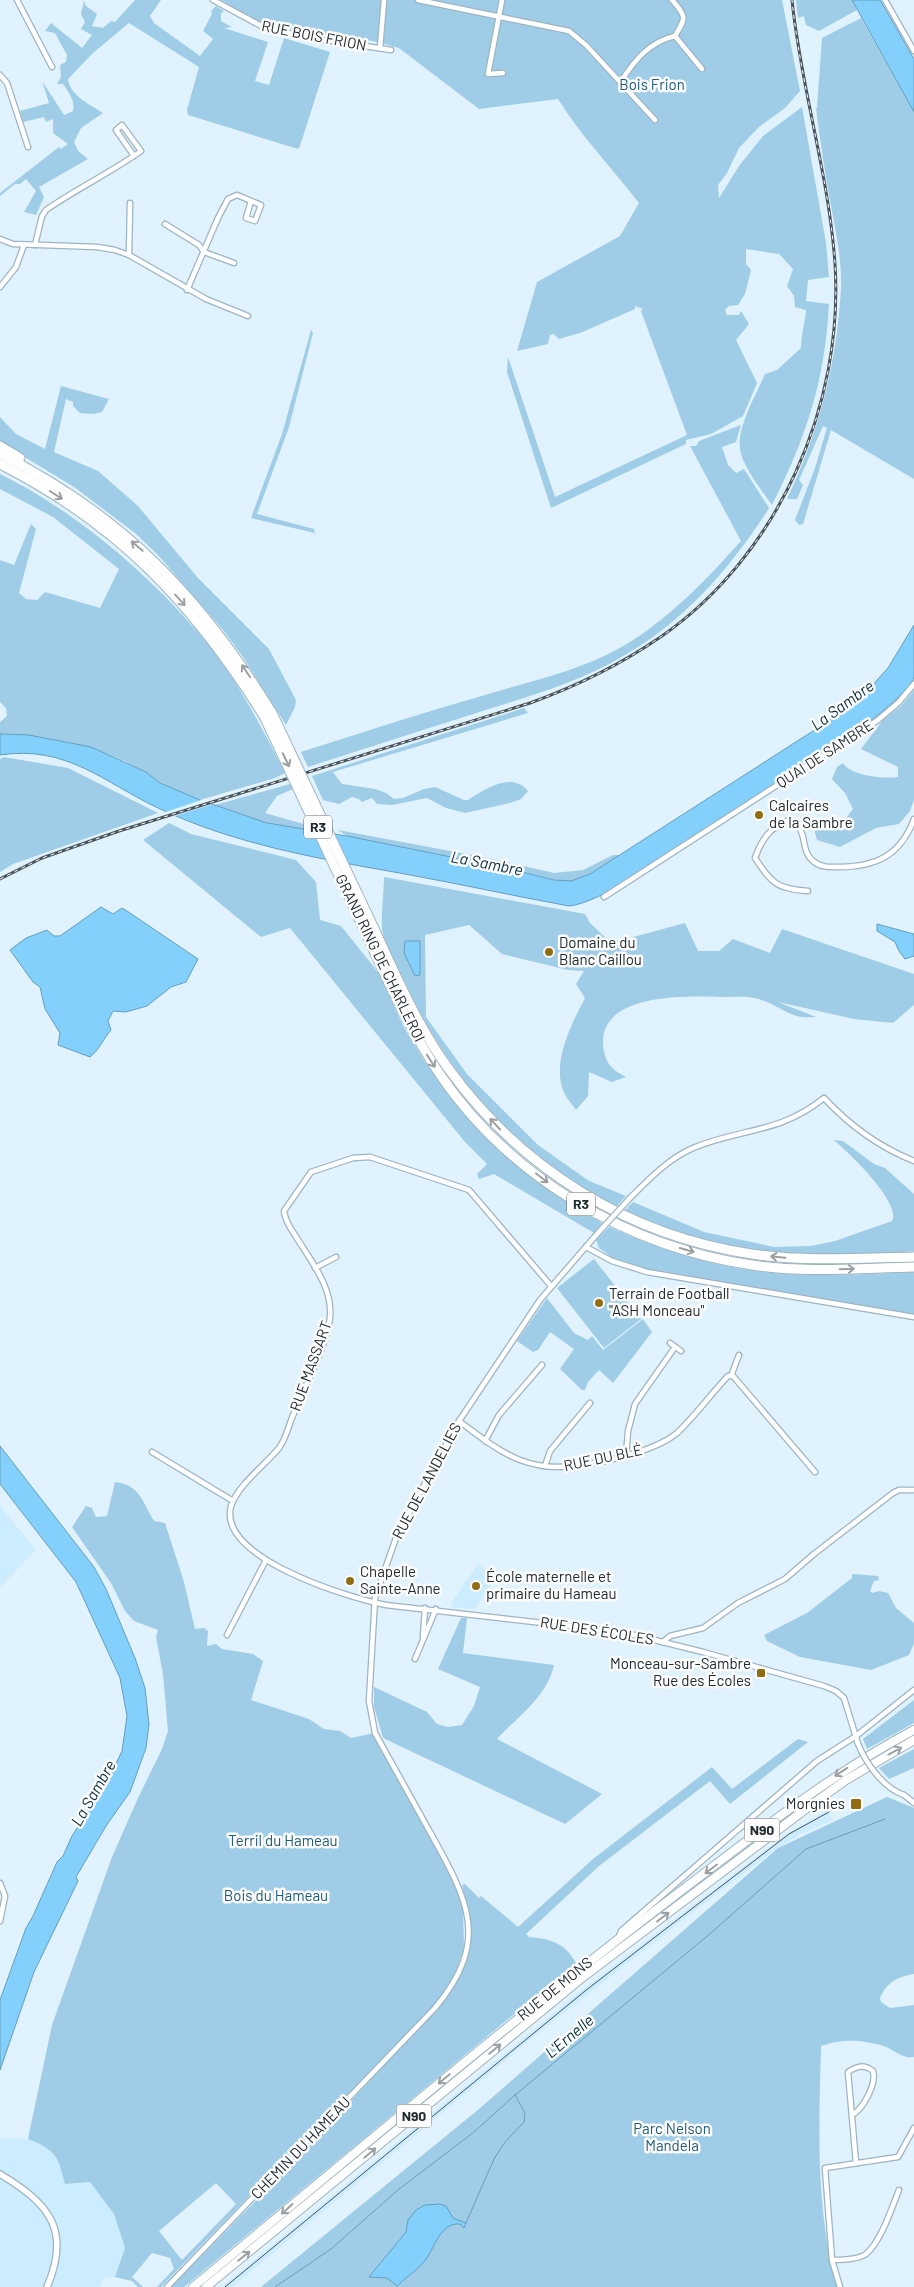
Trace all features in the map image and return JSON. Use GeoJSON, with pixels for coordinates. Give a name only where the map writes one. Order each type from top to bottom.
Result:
{"type":"FeatureCollection","features":[{"type":"Feature","properties":{"kind":"highway"},"geometry":{"type":"LineString","coordinates":[[0,446],[42,471],[52,482]]}},
{"type":"Feature","properties":{"kind":"highway","name":"GRAND RING DE CHARLEROI"},"geometry":{"type":"LineString","coordinates":[[0,454],[52,482],[116,528],[173,579],[226,642],[268,714],[373,937],[417,1038],[440,1074],[465,1106],[494,1138],[526,1166],[588,1209],[628,1229],[669,1245],[712,1257],[753,1265],[796,1269],[914,1267]]}},
{"type":"Feature","properties":{"kind":"highway","name":"GRAND RING DE CHARLEROI"},"geometry":{"type":"LineString","coordinates":[[0,465],[48,490],[88,517],[167,586],[218,647],[268,714]]}},
{"type":"Feature","properties":{"kind":"highway","name":"GRAND RING DE CHARLEROI"},"geometry":{"type":"LineString","coordinates":[[373,937],[426,1034],[447,1067],[472,1100],[502,1132],[532,1158],[594,1201],[663,1232],[714,1248],[797,1258],[914,1257]]}},
{"type":"Feature","properties":{"kind":"highway","name":"N90"},"geometry":{"type":"LineString","coordinates":[[617,1939],[841,1772],[914,1730]]}},
{"type":"Feature","properties":{"kind":"highway","name":"RUE DE MONS"},"geometry":{"type":"LineString","coordinates":[[206,2287],[509,2037],[624,1947],[846,1780],[914,1740]]}},
{"type":"Feature","properties":{"kind":"highway","name":"RUE DE MONS"},"geometry":{"type":"LineString","coordinates":[[193,2287],[304,2193],[617,1939]]}},
{"type":"Feature","properties":{"kind":"street"},"geometry":{"type":"LineString","coordinates":[[17,0],[37,34],[37,41],[52,67]]}},
{"type":"Feature","properties":{"kind":"street","name":"RUE BOIS FRION"},"geometry":{"type":"LineString","coordinates":[[213,0],[264,28],[391,50]]}},
{"type":"Feature","properties":{"kind":"street"},"geometry":{"type":"LineString","coordinates":[[380,48],[384,0]]}},
{"type":"Feature","properties":{"kind":"street"},"geometry":{"type":"LineString","coordinates":[[418,0],[569,31],[581,39],[655,120]]}},
{"type":"Feature","properties":{"kind":"street"},"geometry":{"type":"LineString","coordinates":[[502,0],[488,74],[503,73]]}},
{"type":"Feature","properties":{"kind":"street"},"geometry":{"type":"LineString","coordinates":[[621,81],[645,50],[658,41],[675,36],[684,21],[684,16],[672,0]]}},
{"type":"Feature","properties":{"kind":"street"},"geometry":{"type":"LineString","coordinates":[[885,0],[914,51]]}},
{"type":"Feature","properties":{"kind":"street"},"geometry":{"type":"LineString","coordinates":[[675,36],[702,69]]}},
{"type":"Feature","properties":{"kind":"street"},"geometry":{"type":"LineString","coordinates":[[0,75],[7,83],[28,147]]}},
{"type":"Feature","properties":{"kind":"street"},"geometry":{"type":"LineString","coordinates":[[35,245],[42,216],[46,210],[134,156],[141,151],[122,126],[116,130],[134,156]]}},
{"type":"Feature","properties":{"kind":"street"},"geometry":{"type":"LineString","coordinates":[[187,290],[228,200],[237,195],[261,205],[255,221],[246,218],[251,201]]}},
{"type":"Feature","properties":{"kind":"street"},"geometry":{"type":"LineString","coordinates":[[129,256],[130,203]]}},
{"type":"Feature","properties":{"kind":"street"},"geometry":{"type":"LineString","coordinates":[[165,224],[199,245],[204,252],[234,264]]}},
{"type":"Feature","properties":{"kind":"street"},"geometry":{"type":"LineString","coordinates":[[0,240],[24,245],[107,248],[129,256],[187,290],[248,316]]}},
{"type":"Feature","properties":{"kind":"street"},"geometry":{"type":"LineString","coordinates":[[0,287],[16,267],[24,245]]}},
{"type":"Feature","properties":{"kind":"street","name":"QUAI DE SAMBRE"},"geometry":{"type":"LineString","coordinates":[[604,897],[878,720],[899,702],[914,684]]}},
{"type":"Feature","properties":{"kind":"street"},"geometry":{"type":"LineString","coordinates":[[808,891],[791,890],[770,882],[755,858],[761,840],[776,825],[790,820],[798,824],[803,832],[806,850],[816,864],[826,867],[850,867],[872,864],[891,853],[905,840],[914,818]]}},
{"type":"Feature","properties":{"kind":"street","name":"RUE DE LANDELIES"},"geometry":{"type":"LineString","coordinates":[[435,2008],[459,1974],[467,1947],[468,1918],[459,1884],[378,1738],[371,1721],[369,1695],[375,1598],[397,1535],[458,1421],[551,1286],[630,1198],[664,1166],[683,1153],[711,1142],[782,1123],[806,1112],[824,1098],[863,1133],[890,1150],[914,1161]]}},
{"type":"Feature","properties":{"kind":"street","name":"RUE MASSART"},"geometry":{"type":"LineString","coordinates":[[233,1501],[255,1472],[281,1444],[326,1334],[330,1318],[330,1301],[325,1285],[288,1223],[284,1211],[311,1172],[353,1158],[370,1157],[465,1188],[475,1197],[551,1286]]}},
{"type":"Feature","properties":{"kind":"street"},"geometry":{"type":"LineString","coordinates":[[586,1247],[612,1261],[648,1272],[914,1317]]}},
{"type":"Feature","properties":{"kind":"street"},"geometry":{"type":"LineString","coordinates":[[315,1268],[336,1256]]}},
{"type":"Feature","properties":{"kind":"street"},"geometry":{"type":"LineString","coordinates":[[670,1343],[681,1351]]}},
{"type":"Feature","properties":{"kind":"street"},"geometry":{"type":"LineString","coordinates":[[626,1456],[628,1431],[636,1404],[675,1347]]}},
{"type":"Feature","properties":{"kind":"street","name":"RUE DU BLÉ"},"geometry":{"type":"LineString","coordinates":[[458,1421],[485,1441],[521,1460],[545,1466],[578,1465],[626,1456],[646,1450],[676,1433],[728,1376],[731,1376],[739,1355]]}},
{"type":"Feature","properties":{"kind":"street"},"geometry":{"type":"LineString","coordinates":[[485,1441],[499,1415],[542,1365]]}},
{"type":"Feature","properties":{"kind":"street"},"geometry":{"type":"LineString","coordinates":[[731,1376],[815,1472]]}},
{"type":"Feature","properties":{"kind":"street"},"geometry":{"type":"LineString","coordinates":[[545,1466],[550,1451],[590,1403]]}},
{"type":"Feature","properties":{"kind":"street"},"geometry":{"type":"LineString","coordinates":[[152,1452],[233,1501]]}},
{"type":"Feature","properties":{"kind":"street"},"geometry":{"type":"LineString","coordinates":[[663,1642],[670,1636],[703,1628],[738,1603],[785,1579],[893,1493],[899,1490],[914,1490]]}},
{"type":"Feature","properties":{"kind":"street","name":"RUE DES ÉCOLES"},"geometry":{"type":"LineString","coordinates":[[233,1501],[230,1514],[235,1534],[248,1548],[266,1560],[348,1597],[375,1603],[594,1628],[663,1642],[836,1691],[844,1698],[858,1744],[868,1764],[899,1794],[904,1795],[914,1803]]}},
{"type":"Feature","properties":{"kind":"street"},"geometry":{"type":"LineString","coordinates":[[227,1635],[266,1560]]}},
{"type":"Feature","properties":{"kind":"street"},"geometry":{"type":"LineString","coordinates":[[423,1642],[425,1608]]}},
{"type":"Feature","properties":{"kind":"street"},"geometry":{"type":"LineString","coordinates":[[416,1659],[436,1610]]}},
{"type":"Feature","properties":{"kind":"street","name":"RUE DE MONS"},"geometry":{"type":"LineString","coordinates":[[617,1939],[621,1931],[817,1761],[856,1736],[914,1690]]}},
{"type":"Feature","properties":{"kind":"street"},"geometry":{"type":"LineString","coordinates":[[0,1883],[4,1896],[0,1921]]}},
{"type":"Feature","properties":{"kind":"street","name":"CHEMIN DU HAMEAU"},"geometry":{"type":"LineString","coordinates":[[167,2287],[435,2008]]}},
{"type":"Feature","properties":{"kind":"street"},"geometry":{"type":"LineString","coordinates":[[852,2115],[858,2112],[870,2090],[874,2075],[873,2071],[863,2066],[856,2066],[848,2072],[856,2163]]}},
{"type":"Feature","properties":{"kind":"street"},"geometry":{"type":"LineString","coordinates":[[840,2287],[832,2260],[825,2168],[898,2157],[914,2128]]}},
{"type":"Feature","properties":{"kind":"street"},"geometry":{"type":"LineString","coordinates":[[0,2174],[33,2195],[44,2208],[52,2223],[56,2238],[57,2254],[47,2287]]}},
{"type":"Feature","properties":{"kind":"street"},"geometry":{"type":"LineString","coordinates":[[832,2260],[866,2255],[876,2242],[899,2190]]}},
{"type":"Feature","properties":{"kind":"shaded area"},"geometry":{"type":"Polygon","coordinates":[[[852,0],[880,0],[914,59],[914,112],[852,0]]]}},
{"type":"Feature","properties":{"kind":"shaded area","name":"La Sambre"},"geometry":{"type":"Polygon","coordinates":[[[914,625],[914,677],[906,690],[882,712],[860,729],[652,865],[599,896],[583,903],[569,906],[342,863],[248,841],[188,821],[158,808],[102,777],[65,761],[45,755],[24,753],[0,755],[0,734],[29,735],[91,747],[146,772],[160,783],[200,800],[267,823],[347,836],[506,868],[554,880],[571,881],[590,874],[827,722],[868,690],[888,668],[914,625]]]}},
{"type":"Feature","properties":{"kind":"shaded area"},"geometry":{"type":"Polygon","coordinates":[[[101,907],[113,914],[122,908],[198,959],[186,982],[171,987],[147,1006],[126,1012],[113,1011],[108,1021],[111,1030],[90,1057],[58,1045],[60,1033],[45,1009],[40,987],[33,982],[10,950],[26,938],[47,930],[54,936],[60,936],[101,907]]]}},
{"type":"Feature","properties":{"kind":"shaded area"},"geometry":{"type":"Polygon","coordinates":[[[877,924],[914,934],[914,956],[905,959],[895,942],[877,931],[877,924]]]}},
{"type":"Feature","properties":{"kind":"shaded area"},"geometry":{"type":"Polygon","coordinates":[[[405,941],[420,941],[420,975],[415,976],[404,953],[405,941]]]}},
{"type":"Feature","properties":{"kind":"shaded area","name":"La Sambre"},"geometry":{"type":"Polygon","coordinates":[[[0,1446],[94,1567],[106,1589],[135,1658],[145,1688],[149,1724],[146,1748],[130,1792],[106,1826],[76,1877],[78,1881],[34,1972],[0,2070],[0,2000],[26,1928],[57,1862],[63,1856],[72,1836],[112,1772],[122,1751],[127,1716],[120,1678],[76,1582],[0,1484],[0,1446]]]}},
{"type":"Feature","properties":{"kind":"shaded area"},"geometry":{"type":"Polygon","coordinates":[[[0,1506],[36,1550],[0,1587],[0,1506]]]}},
{"type":"Feature","properties":{"kind":"shaded area","name":"École maternelle et primaire du Hameau"},"geometry":{"type":"Polygon","coordinates":[[[478,1564],[496,1577],[475,1609],[451,1607],[454,1599],[478,1564]]]}},
{"type":"Feature","properties":{"kind":"shaded area"},"geometry":{"type":"Polygon","coordinates":[[[828,1810],[832,1820],[799,1835],[777,1848],[693,1912],[543,2029],[232,2287],[222,2287],[583,1989],[788,1833],[828,1810]]]}},
{"type":"Feature","properties":{"kind":"shaded area"},"geometry":{"type":"Polygon","coordinates":[[[0,2138],[28,2139],[46,2145],[59,2160],[65,2184],[90,2182],[114,2214],[125,2248],[115,2277],[103,2278],[100,2287],[0,2287],[0,2138]]]}},
{"type":"Feature","properties":{"kind":"shaded area"},"geometry":{"type":"Polygon","coordinates":[[[440,2204],[446,2206],[453,2218],[466,2223],[464,2228],[460,2224],[447,2227],[424,2262],[397,2286],[387,2278],[369,2277],[406,2232],[408,2220],[416,2210],[425,2205],[440,2204]]]}},
{"type":"Feature","properties":{"kind":"green space"},"geometry":{"type":"Polygon","coordinates":[[[135,0],[161,0],[150,16],[154,23],[200,56],[213,39],[203,31],[212,14],[211,11],[216,6],[224,11],[221,13],[221,21],[232,27],[224,28],[268,42],[255,81],[269,85],[284,38],[330,52],[300,146],[298,149],[188,115],[187,110],[199,67],[129,23],[93,53],[68,79],[77,95],[103,113],[81,128],[74,142],[78,151],[88,159],[39,187],[44,197],[36,215],[24,212],[36,191],[26,179],[20,184],[15,184],[0,196],[0,193],[59,147],[61,149],[68,144],[53,133],[53,119],[46,122],[44,117],[23,122],[20,111],[49,103],[42,81],[64,115],[73,111],[73,103],[69,94],[63,84],[57,84],[61,77],[60,65],[66,62],[67,55],[55,33],[45,31],[51,23],[82,48],[92,35],[81,29],[85,22],[81,14],[84,1],[86,6],[97,14],[92,26],[103,28],[111,21],[115,22],[135,0]]]}},
{"type":"Feature","properties":{"kind":"green space","name":"Bois Frion"},"geometry":{"type":"Polygon","coordinates":[[[221,0],[782,0],[800,91],[785,108],[759,127],[739,148],[727,173],[718,185],[719,198],[739,166],[763,136],[802,107],[826,243],[829,277],[808,280],[806,301],[829,304],[827,332],[812,408],[795,456],[772,505],[744,462],[741,454],[740,440],[744,420],[765,374],[777,370],[801,348],[806,310],[795,307],[794,296],[787,286],[793,269],[779,254],[746,249],[746,264],[751,270],[745,294],[738,305],[729,306],[725,310],[727,315],[739,315],[741,311],[749,324],[736,340],[757,383],[743,416],[711,434],[686,440],[686,444],[551,508],[507,372],[508,357],[555,497],[687,435],[641,311],[643,309],[635,306],[635,309],[580,333],[559,339],[554,334],[550,335],[548,344],[517,351],[537,282],[620,236],[639,203],[587,139],[558,99],[479,109],[399,48],[373,41],[264,26],[221,0]]]}},
{"type":"Feature","properties":{"kind":"green space"},"geometry":{"type":"Polygon","coordinates":[[[796,0],[852,0],[857,10],[819,31],[806,25],[804,16],[798,18],[796,0]]]}},
{"type":"Feature","properties":{"kind":"green space"},"geometry":{"type":"Polygon","coordinates":[[[861,18],[914,112],[914,479],[831,430],[803,524],[799,525],[795,520],[815,468],[827,428],[823,426],[799,480],[803,485],[797,499],[787,499],[817,423],[831,370],[841,288],[841,267],[816,108],[822,38],[861,18]]]}},
{"type":"Feature","properties":{"kind":"green space"},"geometry":{"type":"Polygon","coordinates":[[[311,330],[313,333],[289,427],[257,514],[314,529],[315,533],[251,518],[282,434],[311,330]]]}},
{"type":"Feature","properties":{"kind":"green space"},"geometry":{"type":"Polygon","coordinates":[[[61,386],[109,399],[102,412],[94,414],[80,413],[73,406],[73,402],[66,399],[54,452],[98,471],[138,506],[198,578],[269,649],[296,700],[295,707],[286,725],[243,657],[223,630],[157,554],[135,533],[74,487],[0,442],[0,417],[16,434],[45,449],[61,386]]]}},
{"type":"Feature","properties":{"kind":"green space"},"geometry":{"type":"Polygon","coordinates":[[[741,425],[736,442],[722,447],[728,465],[736,473],[744,469],[769,508],[755,530],[723,571],[688,608],[668,625],[625,655],[593,672],[560,686],[308,767],[301,752],[573,669],[625,645],[657,623],[701,584],[741,541],[690,446],[696,446],[699,441],[741,425]]]}},
{"type":"Feature","properties":{"kind":"green space"},"geometry":{"type":"Polygon","coordinates":[[[0,474],[55,506],[109,545],[181,613],[214,652],[237,685],[285,773],[275,778],[200,800],[166,785],[123,760],[103,752],[45,738],[0,734],[0,722],[7,716],[6,708],[0,702],[0,560],[14,565],[31,524],[36,529],[19,593],[26,599],[37,600],[45,592],[100,608],[119,569],[53,517],[0,489],[0,474]]]}},
{"type":"Feature","properties":{"kind":"green space"},"geometry":{"type":"Polygon","coordinates":[[[914,690],[914,800],[910,811],[899,824],[876,828],[840,847],[817,840],[813,825],[842,824],[853,809],[845,793],[832,779],[837,767],[843,763],[860,774],[876,777],[898,777],[898,767],[861,749],[883,720],[902,705],[914,690]]]}},
{"type":"Feature","properties":{"kind":"green space"},"geometry":{"type":"Polygon","coordinates":[[[524,708],[528,713],[333,772],[342,784],[375,789],[386,793],[394,799],[403,798],[424,789],[435,787],[468,800],[490,787],[506,782],[522,785],[528,791],[521,799],[510,803],[465,813],[446,808],[427,798],[392,805],[377,804],[372,798],[362,802],[352,797],[339,804],[323,800],[312,776],[524,708]]]}},
{"type":"Feature","properties":{"kind":"green space"},"geometry":{"type":"Polygon","coordinates":[[[4,757],[68,768],[158,813],[13,864],[0,872],[0,759],[4,757]]]}},
{"type":"Feature","properties":{"kind":"green space"},"geometry":{"type":"Polygon","coordinates":[[[290,784],[293,789],[277,796],[265,813],[307,825],[309,831],[267,823],[215,805],[290,784]]]}},
{"type":"Feature","properties":{"kind":"green space"},"geometry":{"type":"Polygon","coordinates":[[[169,823],[191,834],[296,860],[316,882],[320,920],[341,926],[378,972],[404,1027],[425,1062],[452,1099],[483,1134],[535,1181],[602,1223],[594,1233],[494,1174],[479,1179],[477,1174],[487,1164],[465,1142],[290,928],[261,937],[143,840],[169,823]]]}},
{"type":"Feature","properties":{"kind":"green space"},"geometry":{"type":"Polygon","coordinates":[[[338,830],[488,858],[554,873],[583,870],[613,855],[620,855],[590,874],[571,881],[554,880],[506,868],[347,836],[338,830]]]}},
{"type":"Feature","properties":{"kind":"green space"},"geometry":{"type":"Polygon","coordinates":[[[384,877],[585,914],[590,923],[611,943],[685,923],[698,951],[719,951],[733,939],[770,953],[782,929],[914,974],[914,1005],[893,1023],[854,1019],[778,1002],[816,1017],[799,1017],[760,999],[751,997],[687,997],[647,1001],[629,1007],[615,1015],[606,1028],[603,1045],[607,1061],[616,1071],[626,1077],[612,1082],[589,1072],[588,1096],[576,1110],[564,1093],[560,1079],[560,1067],[569,1030],[585,998],[576,984],[584,971],[568,970],[502,954],[469,925],[425,935],[426,1017],[467,1074],[538,1145],[589,1181],[626,1196],[616,1207],[549,1164],[520,1141],[470,1088],[448,1058],[427,1025],[385,941],[382,922],[384,877]]]}},
{"type":"Feature","properties":{"kind":"green space"},"geometry":{"type":"Polygon","coordinates":[[[834,1140],[843,1141],[874,1164],[885,1168],[914,1194],[914,1251],[830,1255],[744,1249],[689,1236],[624,1211],[633,1202],[704,1232],[774,1247],[811,1246],[835,1241],[892,1221],[893,1213],[882,1191],[861,1166],[834,1140]]]}},
{"type":"Feature","properties":{"kind":"green space"},"geometry":{"type":"Polygon","coordinates":[[[609,1227],[689,1257],[752,1271],[808,1275],[914,1272],[914,1314],[687,1278],[638,1268],[613,1258],[599,1248],[596,1240],[609,1227]]]}},
{"type":"Feature","properties":{"kind":"green space","name":"Terrain de Football \"ASH Monceau\""},"geometry":{"type":"Polygon","coordinates":[[[594,1259],[641,1319],[604,1348],[557,1288],[594,1259]]]}},
{"type":"Feature","properties":{"kind":"green space"},"geometry":{"type":"Polygon","coordinates":[[[547,1298],[574,1333],[588,1340],[592,1336],[603,1350],[643,1319],[652,1332],[613,1383],[599,1370],[588,1382],[585,1390],[582,1390],[560,1369],[574,1349],[550,1332],[538,1350],[533,1352],[517,1341],[547,1298]]]}},
{"type":"Feature","properties":{"kind":"green space","name":"Bois du Hameau"},"geometry":{"type":"Polygon","coordinates":[[[115,1482],[135,1490],[154,1521],[165,1523],[184,1582],[195,1629],[204,1628],[208,1631],[207,1646],[216,1644],[222,1649],[253,1654],[263,1661],[251,1700],[309,1719],[324,1729],[340,1731],[351,1738],[375,1733],[459,1884],[463,1909],[464,1947],[455,1976],[437,2002],[161,2287],[157,2287],[174,2269],[170,2258],[152,2253],[132,2277],[143,2287],[138,2287],[132,2281],[115,2277],[125,2248],[114,2214],[90,2182],[65,2184],[58,2160],[54,2155],[45,2147],[28,2139],[52,2025],[112,1857],[162,1749],[168,1731],[163,1674],[156,1637],[158,1630],[134,1621],[125,1611],[111,1583],[72,1527],[86,1506],[92,1508],[96,1517],[107,1516],[115,1482]],[[216,2183],[159,2231],[182,2260],[236,2204],[216,2183]]]}},
{"type":"Feature","properties":{"kind":"green space"},"geometry":{"type":"Polygon","coordinates":[[[852,1574],[878,1576],[879,1580],[874,1581],[870,1591],[872,1593],[879,1591],[888,1593],[896,1608],[914,1623],[914,1643],[909,1655],[871,1670],[800,1657],[767,1641],[764,1635],[807,1613],[852,1578],[852,1574]]]}},
{"type":"Feature","properties":{"kind":"green space"},"geometry":{"type":"Polygon","coordinates":[[[461,1618],[467,1618],[463,1653],[554,1665],[545,1687],[531,1705],[497,1739],[602,1794],[565,1824],[383,1738],[374,1707],[374,1687],[427,1712],[437,1724],[448,1727],[462,1725],[474,1706],[480,1687],[438,1669],[461,1618]]]}},
{"type":"Feature","properties":{"kind":"green space"},"geometry":{"type":"Polygon","coordinates":[[[914,1700],[914,1723],[867,1749],[863,1739],[914,1700]]]}},
{"type":"Feature","properties":{"kind":"green space"},"geometry":{"type":"Polygon","coordinates":[[[798,1739],[808,1742],[730,1804],[710,1781],[599,1866],[526,1934],[529,1937],[557,1943],[572,1956],[576,1963],[184,2287],[171,2287],[297,2159],[446,1999],[462,1971],[469,1944],[468,1916],[462,1885],[465,1884],[479,1898],[481,1896],[518,1927],[593,1859],[712,1767],[732,1789],[798,1739]]]}},
{"type":"Feature","properties":{"kind":"green space"},"geometry":{"type":"Polygon","coordinates":[[[914,1749],[914,1768],[889,1779],[879,1768],[914,1749]]]}},
{"type":"Feature","properties":{"kind":"green space","name":"Parc Nelson Mandela"},"geometry":{"type":"Polygon","coordinates":[[[887,1797],[914,1808],[914,1974],[893,1981],[880,1998],[881,2002],[890,2008],[914,2005],[914,2057],[902,2055],[884,2046],[861,2041],[836,2042],[821,2046],[819,2137],[822,2198],[830,2258],[837,2287],[261,2287],[479,2109],[778,1848],[887,1797]]]}},
{"type":"Feature","properties":{"kind":"pier"},"geometry":{"type":"Polygon","coordinates":[[[204,799],[213,804],[172,817],[163,813],[204,799]]]}},
{"type":"Feature","properties":{"kind":"waterway","name":"L'Ernelle"},"geometry":{"type":"LineString","coordinates":[[275,2287],[331,2249],[398,2190],[474,2132],[515,2095],[711,1933],[806,1849],[885,1819]]}},
{"type":"Feature","properties":{"kind":"waterway"},"geometry":{"type":"LineString","coordinates":[[466,2223],[494,2159],[505,2142],[524,2122],[525,2113],[515,2095]]}},
{"type":"Feature","properties":{"kind":"tram line"},"geometry":{"type":"LineString","coordinates":[[225,2287],[585,1991],[789,1834],[829,1812]]}},
{"type":"Feature","properties":{"kind":"railway"},"geometry":{"type":"LineString","coordinates":[[0,879],[42,858],[119,831],[530,703],[565,689],[598,674],[662,636],[703,602],[740,563],[771,519],[796,472],[815,422],[828,370],[835,317],[835,264],[832,231],[796,33],[792,0]]}},
{"type":"Feature","properties":{"kind":"place","name":"Calcaires de la Sambre"},"geometry":{"type":"Point","coordinates":[759,815]}},
{"type":"Feature","properties":{"kind":"place","name":"Domaine du Blanc Caillou"},"geometry":{"type":"Point","coordinates":[549,952]}},
{"type":"Feature","properties":{"kind":"place","name":"Terrain de Football \"ASH Monceau\""},"geometry":{"type":"Point","coordinates":[599,1303]}},
{"type":"Feature","properties":{"kind":"place","name":"Chapelle Sainte-Anne"},"geometry":{"type":"Point","coordinates":[350,1581]}},
{"type":"Feature","properties":{"kind":"place","name":"École maternelle et primaire du Hameau"},"geometry":{"type":"Point","coordinates":[476,1586]}},
{"type":"Feature","properties":{"kind":"place","name":"Monceau-sur-Sambre Rue des Écoles"},"geometry":{"type":"Point","coordinates":[761,1673]}},
{"type":"Feature","properties":{"kind":"place","name":"Morgnies"},"geometry":{"type":"Point","coordinates":[856,1804]}},
{"type":"Feature","properties":{"kind":"park label","name":"Terril du Hameau"},"geometry":{"type":"Point","coordinates":[283,1841]}}]}
